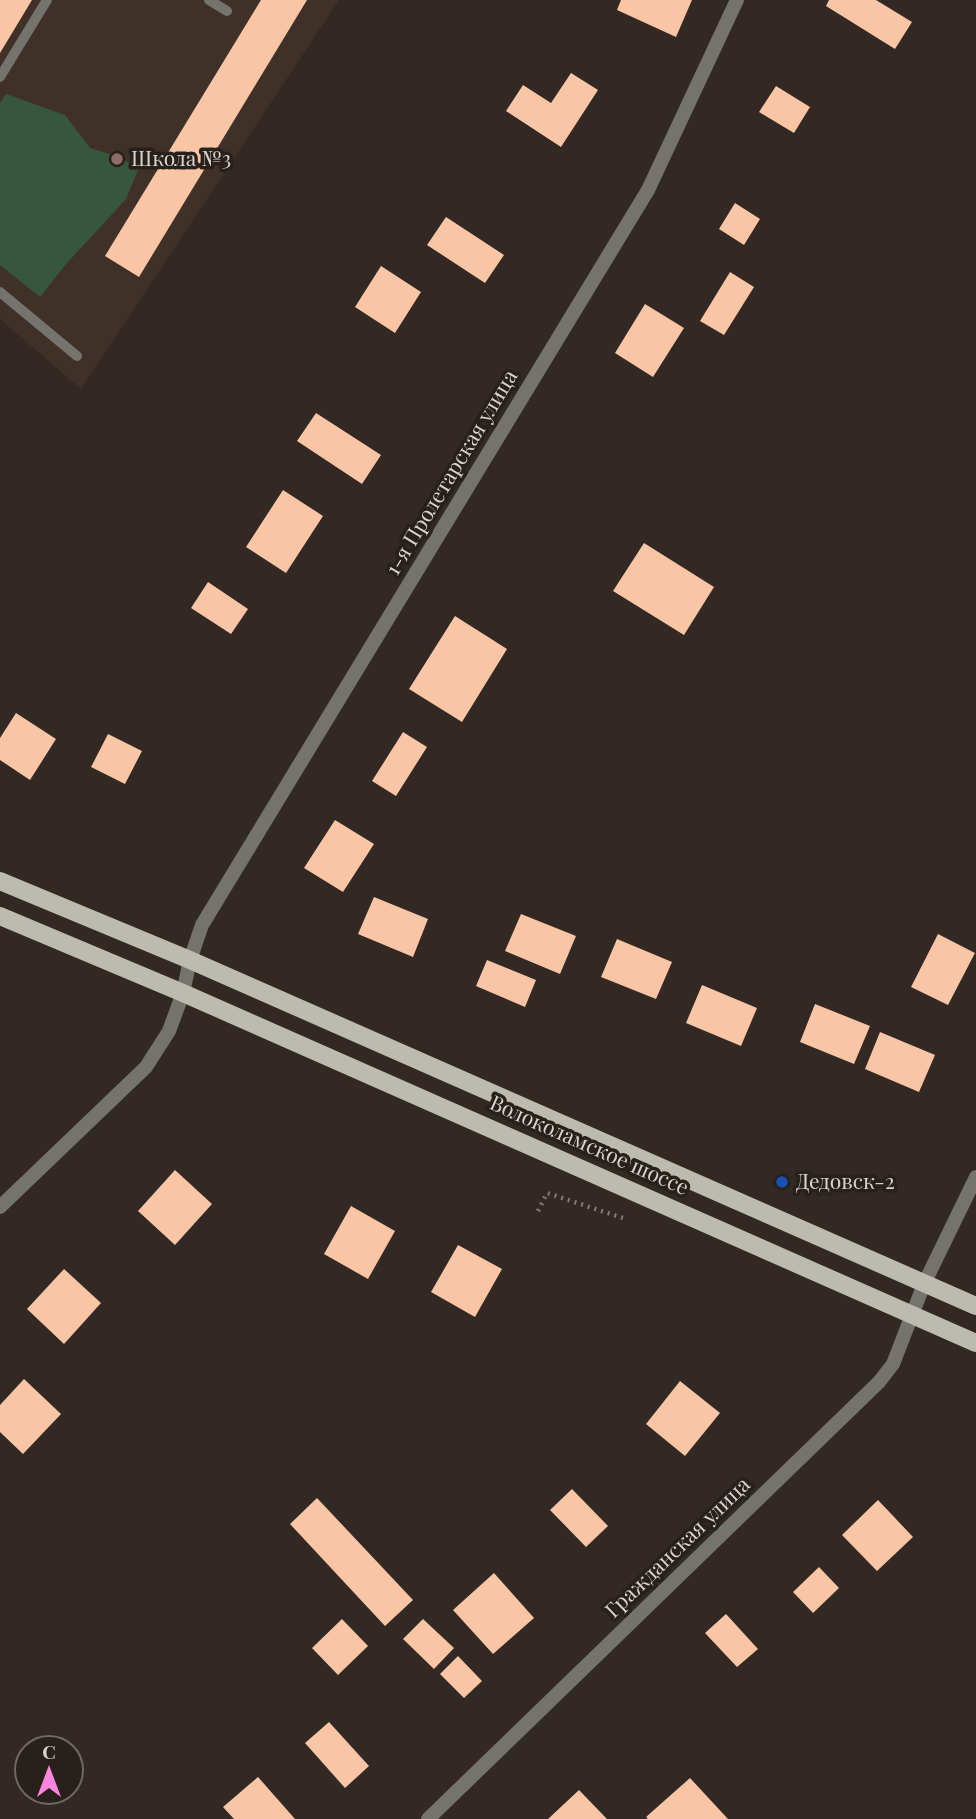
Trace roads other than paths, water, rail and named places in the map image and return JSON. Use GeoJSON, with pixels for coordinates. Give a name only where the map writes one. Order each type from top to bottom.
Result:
{"type":"FeatureCollection","features":[{"type":"Feature","properties":{"kind":"main road","name":"Волоколамское шоссе"},"geometry":{"type":"LineString","coordinates":[[0,880],[190,960],[976,1306]]}},
{"type":"Feature","properties":{"kind":"main road","name":"Волоколамское шоссе"},"geometry":{"type":"LineString","coordinates":[[0,916],[183,993],[976,1343]]}},
{"type":"Feature","properties":{"kind":"street","name":"1-я Пролетарская улица"},"geometry":{"type":"LineString","coordinates":[[0,1207],[146,1067],[169,1031],[202,925],[648,190],[737,0]]}},
{"type":"Feature","properties":{"kind":"street","name":"Гражданская улица"},"geometry":{"type":"LineString","coordinates":[[428,1819],[879,1382],[893,1364],[924,1284],[976,1177]]}},
{"type":"Feature","properties":{"kind":"lane"},"geometry":{"type":"LineString","coordinates":[[0,77],[47,0]]}},
{"type":"Feature","properties":{"kind":"lane"},"geometry":{"type":"LineString","coordinates":[[209,0],[227,11]]}},
{"type":"Feature","properties":{"kind":"lane"},"geometry":{"type":"LineString","coordinates":[[0,292],[77,356]]}},
{"type":"Feature","properties":{"kind":"place","name":"Школа №3"},"geometry":{"type":"Point","coordinates":[117,159]}},
{"type":"Feature","properties":{"kind":"place","name":"Дедовск-2"},"geometry":{"type":"Point","coordinates":[782,1182]}}]}
